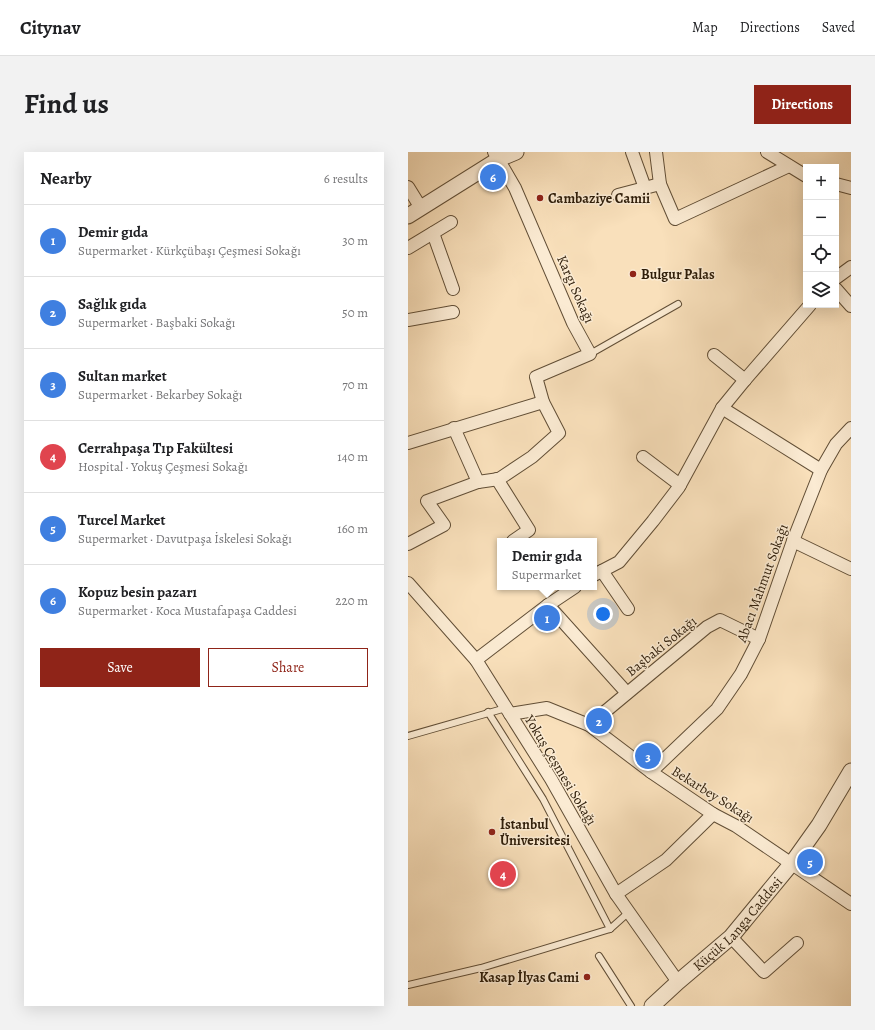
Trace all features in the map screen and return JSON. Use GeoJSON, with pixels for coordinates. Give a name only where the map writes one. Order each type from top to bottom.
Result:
{"type":"FeatureCollection","features":[{"type":"Feature","properties":{"kind":"street"},"geometry":{"type":"LineString","coordinates":[[408,216],[497,156],[516,152]]}},
{"type":"Feature","properties":{"kind":"street"},"geometry":{"type":"LineString","coordinates":[[632,152],[645,188]]}},
{"type":"Feature","properties":{"kind":"street"},"geometry":{"type":"LineString","coordinates":[[656,152],[660,184],[675,219],[789,166]]}},
{"type":"Feature","properties":{"kind":"street"},"geometry":{"type":"LineString","coordinates":[[767,152],[803,174]]}},
{"type":"Feature","properties":{"kind":"street","name":"Kargı Sokağı"},"geometry":{"type":"LineString","coordinates":[[497,156],[516,188],[573,323],[590,354]]}},
{"type":"Feature","properties":{"kind":"street"},"geometry":{"type":"LineString","coordinates":[[618,195],[660,184]]}},
{"type":"Feature","properties":{"kind":"street"},"geometry":{"type":"LineString","coordinates":[[408,187],[421,208]]}},
{"type":"Feature","properties":{"kind":"street"},"geometry":{"type":"LineString","coordinates":[[408,248],[451,222]]}},
{"type":"Feature","properties":{"kind":"street"},"geometry":{"type":"LineString","coordinates":[[433,233],[453,289]]}},
{"type":"Feature","properties":{"kind":"street"},"geometry":{"type":"LineString","coordinates":[[839,276],[851,267]]}},
{"type":"Feature","properties":{"kind":"street"},"geometry":{"type":"LineString","coordinates":[[839,292],[851,306]]}},
{"type":"Feature","properties":{"kind":"street"},"geometry":{"type":"LineString","coordinates":[[628,609],[598,573],[619,562],[653,521],[680,485],[722,408],[807,308]]}},
{"type":"Feature","properties":{"kind":"street"},"geometry":{"type":"LineString","coordinates":[[408,320],[453,312]]}},
{"type":"Feature","properties":{"kind":"street"},"geometry":{"type":"LineString","coordinates":[[408,544],[444,525],[427,501],[478,482],[496,479],[532,457],[559,433],[543,402],[536,377],[590,354]]}},
{"type":"Feature","properties":{"kind":"street"},"geometry":{"type":"LineString","coordinates":[[714,355],[745,380]]}},
{"type":"Feature","properties":{"kind":"street"},"geometry":{"type":"LineString","coordinates":[[408,443],[543,402]]}},
{"type":"Feature","properties":{"kind":"street"},"geometry":{"type":"LineString","coordinates":[[722,408],[821,470]]}},
{"type":"Feature","properties":{"kind":"street"},"geometry":{"type":"LineString","coordinates":[[454,428],[478,482]]}},
{"type":"Feature","properties":{"kind":"street","name":"Abacı Mahmut Sokağı"},"geometry":{"type":"LineString","coordinates":[[651,772],[717,709],[741,674],[759,639],[793,541],[821,470],[836,444],[851,428]]}},
{"type":"Feature","properties":{"kind":"street"},"geometry":{"type":"LineString","coordinates":[[643,457],[680,485]]}},
{"type":"Feature","properties":{"kind":"street"},"geometry":{"type":"LineString","coordinates":[[496,479],[529,530],[517,538]]}},
{"type":"Feature","properties":{"kind":"street"},"geometry":{"type":"LineString","coordinates":[[793,541],[851,569]]}},
{"type":"Feature","properties":{"kind":"street","name":"Yokuş Çeşmesi Sokağı"},"geometry":{"type":"LineString","coordinates":[[408,583],[476,660],[551,779],[616,894],[678,982]]}},
{"type":"Feature","properties":{"kind":"street"},"geometry":{"type":"LineString","coordinates":[[476,660],[548,604],[570,590]]}},
{"type":"Feature","properties":{"kind":"street"},"geometry":{"type":"LineString","coordinates":[[548,604],[627,693]]}},
{"type":"Feature","properties":{"kind":"street","name":"Başbaki Sokağı"},"geometry":{"type":"LineString","coordinates":[[589,725],[708,627],[720,620],[759,639]]}},
{"type":"Feature","properties":{"kind":"street","name":"Bekarbey Sokağı"},"geometry":{"type":"LineString","coordinates":[[508,711],[547,708],[589,725],[651,772],[713,814],[736,826],[792,863],[835,895],[851,904]]}},
{"type":"Feature","properties":{"kind":"street","name":"Küçük Langa Caddesi"},"geometry":{"type":"LineString","coordinates":[[652,1006],[731,937],[792,863],[819,825],[851,771]]}},
{"type":"Feature","properties":{"kind":"street"},"geometry":{"type":"LineString","coordinates":[[616,894],[666,860],[713,814]]}},
{"type":"Feature","properties":{"kind":"street"},"geometry":{"type":"LineString","coordinates":[[731,937],[764,972],[797,943]]}},
{"type":"Feature","properties":{"kind":"lane"},"geometry":{"type":"LineString","coordinates":[[590,354],[678,304]]}},
{"type":"Feature","properties":{"kind":"lane"},"geometry":{"type":"LineString","coordinates":[[408,736],[488,712],[508,711]]}},
{"type":"Feature","properties":{"kind":"lane"},"geometry":{"type":"LineString","coordinates":[[488,712],[543,799],[610,930]]}},
{"type":"Feature","properties":{"kind":"lane"},"geometry":{"type":"LineString","coordinates":[[408,985],[481,968],[610,930],[629,912]]}},
{"type":"Feature","properties":{"kind":"lane"},"geometry":{"type":"LineString","coordinates":[[599,956],[631,1006]]}},
{"type":"Feature","properties":{"kind":"place","name":"Kopuz besin pazarı"},"geometry":{"type":"Point","coordinates":[493,177]}},
{"type":"Feature","properties":{"kind":"place","name":"Cambaziye Camii"},"geometry":{"type":"Point","coordinates":[540,198]}},
{"type":"Feature","properties":{"kind":"place","name":"Bulgur Palas"},"geometry":{"type":"Point","coordinates":[633,274]}},
{"type":"Feature","properties":{"kind":"place","name":"Demir gıda"},"geometry":{"type":"Point","coordinates":[547,618]}},
{"type":"Feature","properties":{"kind":"place","name":"Sağlık gıda"},"geometry":{"type":"Point","coordinates":[599,721]}},
{"type":"Feature","properties":{"kind":"place","name":"Sultan market"},"geometry":{"type":"Point","coordinates":[648,756]}},
{"type":"Feature","properties":{"kind":"place","name":"İstanbul Üniversitesi"},"geometry":{"type":"Point","coordinates":[492,832]}},
{"type":"Feature","properties":{"kind":"place","name":"Turcel Market"},"geometry":{"type":"Point","coordinates":[810,862]}},
{"type":"Feature","properties":{"kind":"place","name":"Cerrahpaşa Tıp Fakültesi"},"geometry":{"type":"Point","coordinates":[503,874]}},
{"type":"Feature","properties":{"kind":"place","name":"Kasap İlyas Cami"},"geometry":{"type":"Point","coordinates":[587,977]}}]}
